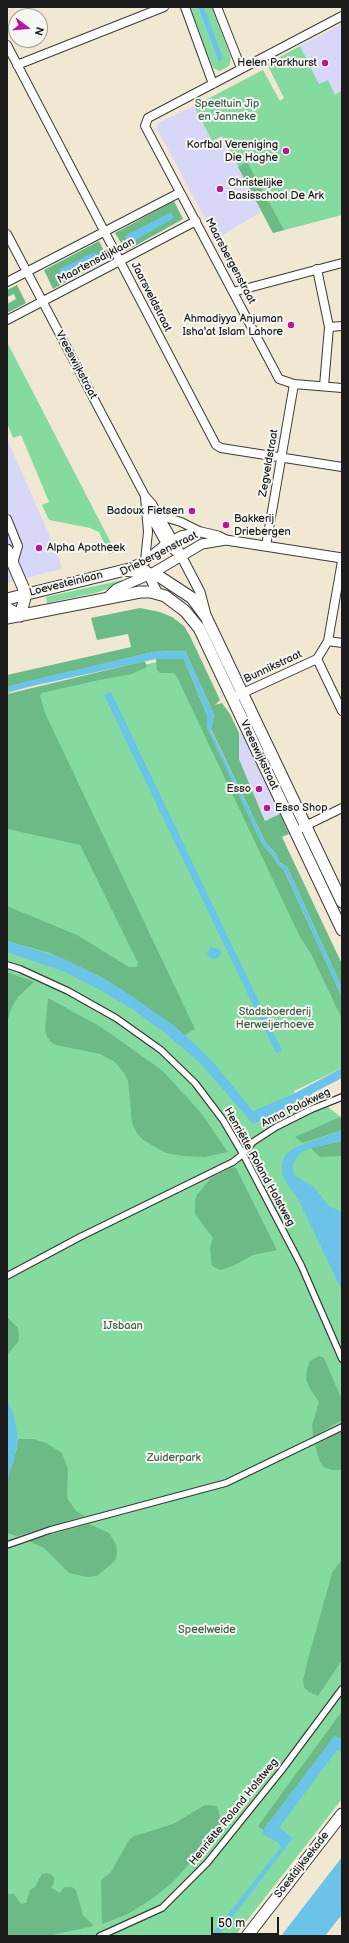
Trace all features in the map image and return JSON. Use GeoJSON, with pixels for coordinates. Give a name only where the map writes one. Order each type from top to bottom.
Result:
{"type":"FeatureCollection","features":[{"type":"Feature","properties":{"kind":"main road"},"geometry":{"type":"LineString","coordinates":[[7,550],[26,594],[20,616],[7,608]]}},
{"type":"Feature","properties":{"kind":"main road","name":"Vreeswijkstraat"},"geometry":{"type":"LineString","coordinates":[[125,570],[149,574],[168,580],[192,598],[206,616],[244,693],[342,902]]}},
{"type":"Feature","properties":{"kind":"main road","name":"Loevesteinlaan"},"geometry":{"type":"LineString","coordinates":[[7,599],[125,570]]}},
{"type":"Feature","properties":{"kind":"main road","name":"Vreeswijkstraat"},"geometry":{"type":"LineString","coordinates":[[106,598],[140,592],[158,594],[176,604],[192,618],[199,628],[342,930]]}},
{"type":"Feature","properties":{"kind":"main road","name":"Loevesteinlaan"},"geometry":{"type":"LineString","coordinates":[[7,618],[106,598]]}},
{"type":"Feature","properties":{"kind":"main road","name":"Soestdijksekade"},"geometry":{"type":"LineString","coordinates":[[247,1936],[342,1814]]}},
{"type":"Feature","properties":{"kind":"street"},"geometry":{"type":"LineString","coordinates":[[17,65],[164,7]]}},
{"type":"Feature","properties":{"kind":"street"},"geometry":{"type":"LineString","coordinates":[[185,7],[213,84],[342,16]]}},
{"type":"Feature","properties":{"kind":"street"},"geometry":{"type":"LineString","coordinates":[[217,7],[241,68]]}},
{"type":"Feature","properties":{"kind":"street","name":"Jaarsveldstraat"},"geometry":{"type":"LineString","coordinates":[[7,45],[216,445],[221,448],[342,467]]}},
{"type":"Feature","properties":{"kind":"street","name":"Maarsbergenstraat"},"geometry":{"type":"LineString","coordinates":[[213,84],[148,118],[145,126],[279,379],[294,384],[342,388]]}},
{"type":"Feature","properties":{"kind":"street","name":"Maartensdijklaan"},"geometry":{"type":"LineString","coordinates":[[7,282],[103,230],[179,192]]}},
{"type":"Feature","properties":{"kind":"street","name":"Maartensdijklaan"},"geometry":{"type":"LineString","coordinates":[[7,320],[196,221]]}},
{"type":"Feature","properties":{"kind":"street","name":"Vreeswijkstraat"},"geometry":{"type":"LineString","coordinates":[[7,234],[145,496],[158,515],[170,542]]}},
{"type":"Feature","properties":{"kind":"street"},"geometry":{"type":"LineString","coordinates":[[233,292],[342,263]]}},
{"type":"Feature","properties":{"kind":"street"},"geometry":{"type":"LineString","coordinates":[[316,269],[330,327],[324,386]]}},
{"type":"Feature","properties":{"kind":"street"},"geometry":{"type":"LineString","coordinates":[[330,327],[342,326]]}},
{"type":"Feature","properties":{"kind":"street","name":"Zegveldstraat"},"geometry":{"type":"LineString","coordinates":[[266,546],[294,384]]}},
{"type":"Feature","properties":{"kind":"street","name":"Vreeswijkstraat"},"geometry":{"type":"LineString","coordinates":[[145,496],[148,539],[145,561],[158,594]]}},
{"type":"Feature","properties":{"kind":"street","name":"Vreeswijkstraat"},"geometry":{"type":"LineString","coordinates":[[147,510],[180,555],[200,592],[206,616]]}},
{"type":"Feature","properties":{"kind":"street"},"geometry":{"type":"LineString","coordinates":[[158,515],[181,522],[201,532]]}},
{"type":"Feature","properties":{"kind":"street"},"geometry":{"type":"LineString","coordinates":[[7,519],[18,546],[12,563]]}},
{"type":"Feature","properties":{"kind":"street","name":"Driebergenstraat"},"geometry":{"type":"LineString","coordinates":[[125,570],[145,561],[170,542],[186,534],[201,532],[218,536],[226,540]]}},
{"type":"Feature","properties":{"kind":"street","name":"Driebergenstraat"},"geometry":{"type":"LineString","coordinates":[[106,598],[116,589],[149,574],[180,555],[202,544],[226,540],[342,560]]}},
{"type":"Feature","properties":{"kind":"street","name":"Bunnikstraat"},"geometry":{"type":"LineString","coordinates":[[232,698],[317,659],[328,640],[342,560]]}},
{"type":"Feature","properties":{"kind":"street"},"geometry":{"type":"LineString","coordinates":[[328,640],[342,643]]}},
{"type":"Feature","properties":{"kind":"street"},"geometry":{"type":"LineString","coordinates":[[317,659],[342,711]]}},
{"type":"Feature","properties":{"kind":"street"},"geometry":{"type":"LineString","coordinates":[[295,831],[342,808]]}},
{"type":"Feature","properties":{"kind":"street","name":"Henriëtte Roland Holstweg"},"geometry":{"type":"LineString","coordinates":[[7,965],[20,969],[68,991],[116,1018],[161,1050],[195,1083],[223,1120],[243,1154],[301,1266],[342,1359]]}},
{"type":"Feature","properties":{"kind":"street","name":"Anna Polakweg"},"geometry":{"type":"LineString","coordinates":[[7,1276],[80,1237],[233,1162],[243,1154],[253,1142],[276,1127],[312,1109],[342,1097]]}},
{"type":"Feature","properties":{"kind":"street"},"geometry":{"type":"LineString","coordinates":[[7,1545],[50,1530],[226,1483],[342,1427]]}},
{"type":"Feature","properties":{"kind":"street","name":"Henriëtte Roland Holstweg"},"geometry":{"type":"LineString","coordinates":[[100,1936],[162,1908],[207,1863],[281,1771],[342,1689]]}},
{"type":"Feature","properties":{"kind":"shaded area","name":"Helen Parkhurst"},"geometry":{"type":"Polygon","coordinates":[[[342,24],[342,90],[335,95],[319,85],[300,46],[342,24]]]}},
{"type":"Feature","properties":{"kind":"shaded area","name":"Christelijke Basisschool De Ark"},"geometry":{"type":"Polygon","coordinates":[[[194,106],[212,141],[222,136],[261,212],[216,239],[157,129],[158,123],[194,106]]]}},
{"type":"Feature","properties":{"kind":"shaded area"},"geometry":{"type":"Polygon","coordinates":[[[7,439],[57,552],[62,569],[7,583],[7,439]]]}},
{"type":"Feature","properties":{"kind":"shaded area"},"geometry":{"type":"Polygon","coordinates":[[[239,733],[244,738],[280,814],[266,821],[239,759],[239,733]]]}},
{"type":"Feature","properties":{"kind":"green space"},"geometry":{"type":"Polygon","coordinates":[[[190,7],[198,7],[218,61],[220,61],[204,7],[212,7],[231,58],[229,66],[220,71],[213,68],[190,7]]]}},
{"type":"Feature","properties":{"kind":"green space","name":"Korfbal Vereniging Die Haghe"},"geometry":{"type":"Polygon","coordinates":[[[300,46],[319,84],[328,80],[335,95],[342,90],[342,215],[273,233],[222,136],[212,141],[194,106],[263,70],[280,101],[284,98],[267,64],[300,46]]]}},
{"type":"Feature","properties":{"kind":"green space"},"geometry":{"type":"Polygon","coordinates":[[[247,162],[284,230],[273,233],[238,167],[247,162]]]}},
{"type":"Feature","properties":{"kind":"green space"},"geometry":{"type":"Polygon","coordinates":[[[174,201],[183,219],[126,251],[115,233],[174,201]]]}},
{"type":"Feature","properties":{"kind":"green space"},"geometry":{"type":"Polygon","coordinates":[[[99,241],[108,259],[53,289],[44,270],[99,241]]]}},
{"type":"Feature","properties":{"kind":"green space"},"geometry":{"type":"Polygon","coordinates":[[[17,285],[26,303],[7,313],[7,304],[16,299],[14,294],[7,297],[7,290],[17,285]]]}},
{"type":"Feature","properties":{"kind":"green space"},"geometry":{"type":"Polygon","coordinates":[[[7,342],[115,552],[109,554],[99,532],[90,528],[49,520],[42,505],[49,502],[21,435],[13,438],[7,423],[7,342]]]}},
{"type":"Feature","properties":{"kind":"green space"},"geometry":{"type":"Polygon","coordinates":[[[122,580],[123,584],[95,593],[47,603],[46,597],[122,580]]]}},
{"type":"Feature","properties":{"kind":"green space"},"geometry":{"type":"Polygon","coordinates":[[[140,608],[160,612],[172,617],[184,626],[190,636],[220,700],[215,705],[222,703],[230,714],[239,733],[239,759],[265,821],[280,814],[289,834],[282,837],[342,964],[342,988],[287,867],[280,863],[276,854],[265,842],[211,729],[214,715],[185,651],[153,652],[7,687],[7,675],[131,647],[128,634],[97,640],[91,618],[140,608]]]}},
{"type":"Feature","properties":{"kind":"green space","name":"Zuiderpark"},"geometry":{"type":"Polygon","coordinates":[[[176,658],[302,926],[297,929],[299,935],[311,929],[342,997],[342,1068],[294,1091],[295,1093],[270,1105],[309,1092],[342,1118],[342,1799],[235,1936],[7,1936],[7,697],[46,686],[176,658]]]}},
{"type":"Feature","properties":{"kind":"green space"},"geometry":{"type":"Polygon","coordinates":[[[156,659],[184,659],[207,715],[207,728],[262,844],[273,856],[278,865],[284,870],[342,997],[342,1019],[311,954],[299,935],[176,675],[174,673],[160,673],[157,670],[156,659]]]}},
{"type":"Feature","properties":{"kind":"green space"},"geometry":{"type":"Polygon","coordinates":[[[145,661],[147,667],[132,674],[42,693],[40,695],[45,713],[195,1029],[185,1035],[133,997],[103,978],[50,953],[7,941],[7,906],[77,935],[129,967],[137,967],[138,963],[80,845],[7,829],[7,694],[145,661]]]}},
{"type":"Feature","properties":{"kind":"green space"},"geometry":{"type":"Polygon","coordinates":[[[7,972],[34,982],[18,997],[12,1007],[7,1022],[7,972]]]}},
{"type":"Feature","properties":{"kind":"green space"},"geometry":{"type":"Polygon","coordinates":[[[48,998],[101,1027],[163,1071],[201,1113],[228,1152],[205,1157],[183,1156],[166,1153],[143,1140],[136,1132],[132,1123],[128,1081],[124,1073],[115,1062],[100,1054],[56,1045],[47,1037],[45,1030],[48,998]]]}},
{"type":"Feature","properties":{"kind":"green space"},"geometry":{"type":"Polygon","coordinates":[[[342,1116],[342,1130],[303,1143],[295,1137],[342,1116]]]}},
{"type":"Feature","properties":{"kind":"green space"},"geometry":{"type":"Polygon","coordinates":[[[342,1141],[342,1156],[320,1157],[311,1148],[342,1141]]]}},
{"type":"Feature","properties":{"kind":"green space"},"geometry":{"type":"Polygon","coordinates":[[[233,1167],[236,1168],[277,1250],[253,1255],[233,1266],[220,1270],[212,1266],[210,1248],[213,1238],[195,1214],[195,1200],[197,1195],[211,1178],[233,1167]]]}},
{"type":"Feature","properties":{"kind":"green space"},"geometry":{"type":"Polygon","coordinates":[[[7,1317],[18,1328],[19,1338],[18,1342],[7,1355],[7,1317]]]}},
{"type":"Feature","properties":{"kind":"green space"},"geometry":{"type":"Polygon","coordinates":[[[319,1356],[324,1358],[342,1400],[342,1420],[313,1437],[312,1425],[319,1402],[309,1387],[306,1379],[310,1361],[319,1356]]]}},
{"type":"Feature","properties":{"kind":"green space"},"geometry":{"type":"Polygon","coordinates":[[[342,1430],[342,1470],[331,1470],[324,1467],[320,1462],[315,1445],[342,1430]]]}},
{"type":"Feature","properties":{"kind":"green space"},"geometry":{"type":"Polygon","coordinates":[[[18,1439],[34,1439],[46,1443],[62,1453],[68,1469],[67,1498],[76,1511],[85,1516],[17,1536],[7,1533],[7,1480],[17,1448],[18,1439]]]}},
{"type":"Feature","properties":{"kind":"green space"},"geometry":{"type":"Polygon","coordinates":[[[89,1524],[109,1533],[116,1544],[117,1553],[115,1561],[97,1576],[87,1577],[69,1573],[44,1548],[28,1541],[89,1524]]]}},
{"type":"Feature","properties":{"kind":"green space"},"geometry":{"type":"Polygon","coordinates":[[[342,1559],[342,1660],[318,1696],[309,1692],[304,1687],[303,1680],[332,1573],[342,1559]]]}},
{"type":"Feature","properties":{"kind":"green space"},"geometry":{"type":"Polygon","coordinates":[[[342,1711],[342,1740],[335,1736],[263,1830],[258,1826],[342,1711]]]}},
{"type":"Feature","properties":{"kind":"green space"},"geometry":{"type":"Polygon","coordinates":[[[205,1805],[217,1806],[222,1823],[201,1851],[171,1884],[149,1901],[126,1915],[102,1924],[101,1880],[111,1872],[129,1840],[134,1836],[173,1824],[205,1805]]]}},
{"type":"Feature","properties":{"kind":"green space"},"geometry":{"type":"Polygon","coordinates":[[[47,1873],[52,1875],[54,1878],[54,1883],[51,1888],[60,1893],[63,1888],[66,1887],[72,1887],[76,1890],[83,1915],[94,1926],[47,1936],[7,1936],[7,1894],[14,1894],[21,1904],[26,1903],[30,1890],[35,1887],[42,1874],[47,1873]]]}},
{"type":"Feature","properties":{"kind":"water"},"geometry":{"type":"Polygon","coordinates":[[[198,7],[204,7],[223,58],[220,61],[218,61],[198,7]]]}},
{"type":"Feature","properties":{"kind":"water"},"geometry":{"type":"Polygon","coordinates":[[[171,212],[174,218],[129,244],[125,236],[171,212]]]}},
{"type":"Feature","properties":{"kind":"water"},"geometry":{"type":"Polygon","coordinates":[[[95,252],[99,257],[65,275],[61,276],[59,274],[60,269],[95,252]]]}},
{"type":"Feature","properties":{"kind":"water"},"geometry":{"type":"Polygon","coordinates":[[[185,651],[214,715],[211,730],[265,842],[276,854],[280,863],[287,867],[342,988],[342,997],[284,870],[278,865],[273,856],[262,844],[207,728],[207,715],[184,659],[156,659],[7,693],[7,687],[28,681],[153,652],[185,651]]]}},
{"type":"Feature","properties":{"kind":"water"},"geometry":{"type":"Polygon","coordinates":[[[111,692],[282,1050],[276,1053],[104,695],[111,692]]]}},
{"type":"Feature","properties":{"kind":"water"},"geometry":{"type":"Polygon","coordinates":[[[7,941],[62,958],[103,978],[133,997],[173,1025],[195,1044],[215,1064],[253,1111],[295,1093],[342,1068],[342,1078],[253,1124],[200,1063],[165,1033],[132,1009],[65,972],[7,952],[7,941]]]}},
{"type":"Feature","properties":{"kind":"water"},"geometry":{"type":"Polygon","coordinates":[[[210,947],[219,949],[221,952],[219,957],[214,959],[209,957],[207,953],[210,947]]]}},
{"type":"Feature","properties":{"kind":"water"},"geometry":{"type":"Polygon","coordinates":[[[342,1130],[342,1141],[311,1148],[300,1153],[293,1164],[293,1170],[294,1175],[313,1186],[329,1206],[342,1212],[342,1291],[298,1199],[285,1181],[282,1172],[282,1163],[285,1155],[294,1148],[342,1130]]]}},
{"type":"Feature","properties":{"kind":"water"},"geometry":{"type":"Polygon","coordinates":[[[7,1400],[14,1415],[18,1439],[14,1461],[7,1480],[7,1400]]]}},
{"type":"Feature","properties":{"kind":"water"},"geometry":{"type":"Polygon","coordinates":[[[335,1735],[342,1740],[342,1753],[337,1750],[281,1825],[280,1828],[293,1838],[218,1936],[211,1936],[281,1847],[279,1843],[263,1834],[263,1830],[335,1735]]]}},
{"type":"Feature","properties":{"kind":"water"},"geometry":{"type":"Polygon","coordinates":[[[342,1857],[342,1915],[325,1936],[281,1936],[342,1857]]]}},
{"type":"Feature","properties":{"kind":"place","name":"Helen Parkhurst"},"geometry":{"type":"Point","coordinates":[325,63]}},
{"type":"Feature","properties":{"kind":"place","name":"Korfbal Vereniging Die Haghe"},"geometry":{"type":"Point","coordinates":[286,151]}},
{"type":"Feature","properties":{"kind":"place","name":"Christelijke Basisschool De Ark"},"geometry":{"type":"Point","coordinates":[220,189]}},
{"type":"Feature","properties":{"kind":"place","name":"Ahmadiyya Anjuman Isha'at Islam Lahore"},"geometry":{"type":"Point","coordinates":[291,325]}},
{"type":"Feature","properties":{"kind":"place","name":"Badoux Fietsen"},"geometry":{"type":"Point","coordinates":[192,511]}},
{"type":"Feature","properties":{"kind":"place","name":"Bakkerij Driebergen"},"geometry":{"type":"Point","coordinates":[226,525]}},
{"type":"Feature","properties":{"kind":"place","name":"Alpha Apotheek"},"geometry":{"type":"Point","coordinates":[39,548]}},
{"type":"Feature","properties":{"kind":"place","name":"Esso"},"geometry":{"type":"Point","coordinates":[259,789]}},
{"type":"Feature","properties":{"kind":"place","name":"Esso Shop"},"geometry":{"type":"Point","coordinates":[267,808]}},
{"type":"Feature","properties":{"kind":"park label","name":"Speeltuin Jip en Janneke"},"geometry":{"type":"Point","coordinates":[227,110]}},
{"type":"Feature","properties":{"kind":"park label","name":"Stadsboerderij Herweijerhoeve"},"geometry":{"type":"Point","coordinates":[275,1018]}},
{"type":"Feature","properties":{"kind":"park label","name":"IJsbaan"},"geometry":{"type":"Point","coordinates":[123,1326]}},
{"type":"Feature","properties":{"kind":"park label","name":"Speelweide"},"geometry":{"type":"Point","coordinates":[207,1630]}}]}
